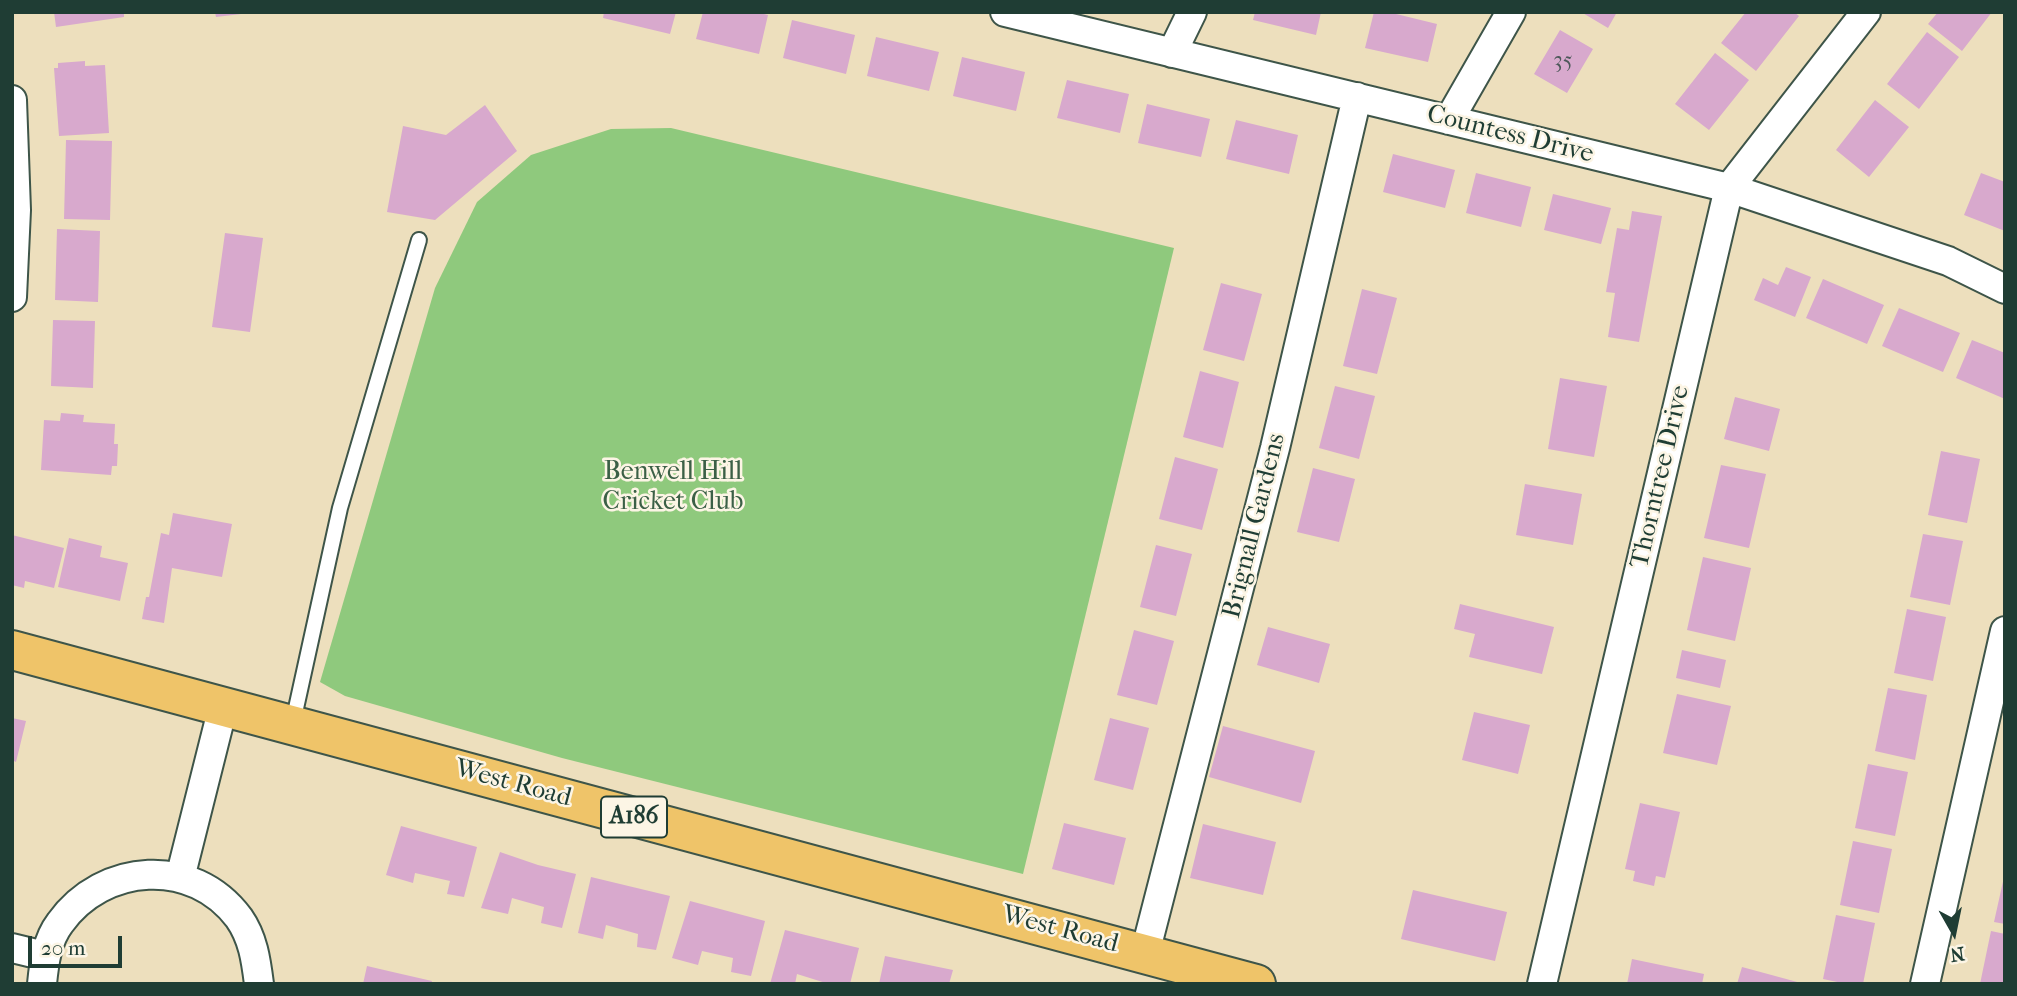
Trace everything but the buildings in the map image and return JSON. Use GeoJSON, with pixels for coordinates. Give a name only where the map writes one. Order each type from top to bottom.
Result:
{"type":"FeatureCollection","features":[{"type":"Feature","properties":{"kind":"main road","name":"West Road"},"geometry":{"type":"LineString","coordinates":[[12,650],[1256,984]]}},
{"type":"Feature","properties":{"kind":"street","name":"Countess Drive"},"geometry":{"type":"LineString","coordinates":[[1005,12],[1728,188],[1948,261],[2005,289]]}},
{"type":"Feature","properties":{"kind":"street"},"geometry":{"type":"LineString","coordinates":[[1172,53],[1192,12]]}},
{"type":"Feature","properties":{"kind":"street"},"geometry":{"type":"LineString","coordinates":[[1449,120],[1511,12]]}},
{"type":"Feature","properties":{"kind":"street","name":"Thorntree Drive"},"geometry":{"type":"LineString","coordinates":[[1542,984],[1728,188],[1866,12]]}},
{"type":"Feature","properties":{"kind":"street","name":"Brignall Gardens"},"geometry":{"type":"LineString","coordinates":[[1145,953],[1275,448],[1357,97]]}},
{"type":"Feature","properties":{"kind":"street"},"geometry":{"type":"LineString","coordinates":[[12,100],[16,210],[12,297]]}},
{"type":"Feature","properties":{"kind":"street"},"geometry":{"type":"LineString","coordinates":[[1925,984],[2005,631]]}},
{"type":"Feature","properties":{"kind":"street"},"geometry":{"type":"LineString","coordinates":[[180,878],[223,707]]}},
{"type":"Feature","properties":{"kind":"street"},"geometry":{"type":"LineString","coordinates":[[12,948],[43,970],[58,924],[81,898],[111,881],[145,874],[180,878],[213,893],[239,918],[255,950],[259,984]]}},
{"type":"Feature","properties":{"kind":"lane"},"geometry":{"type":"LineString","coordinates":[[292,725],[340,508],[419,240]]}},
{"type":"Feature","properties":{"kind":"green space","name":"Benwell Hill Cricket Club"},"geometry":{"type":"Polygon","coordinates":[[[671,128],[1174,248],[1023,874],[562,758],[345,696],[320,682],[435,288],[477,202],[531,155],[611,129],[671,128]]]}}]}
